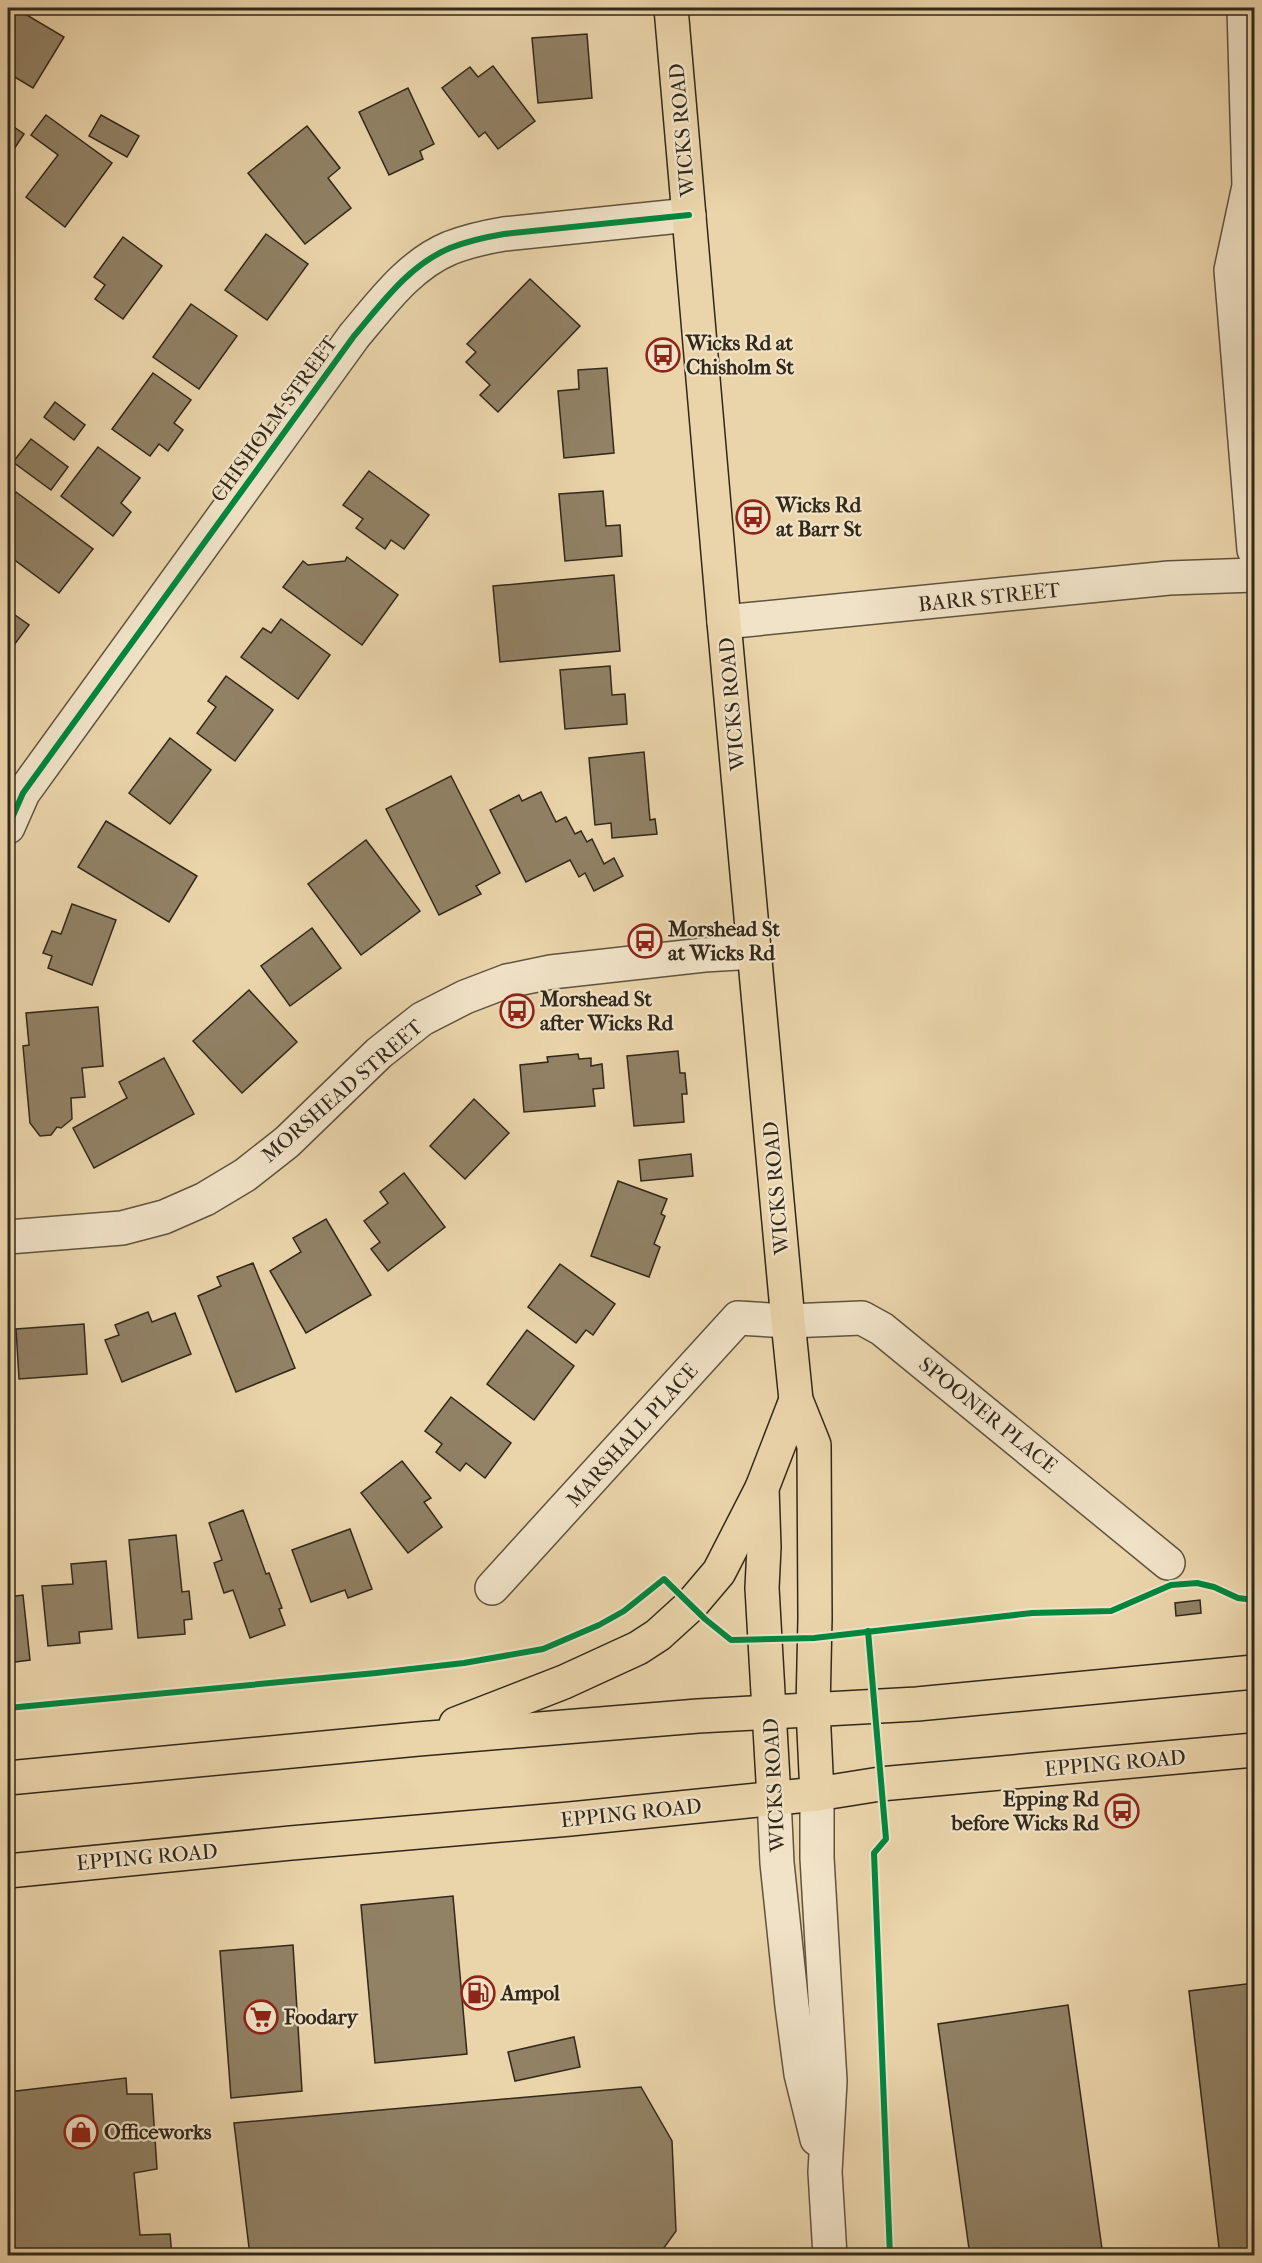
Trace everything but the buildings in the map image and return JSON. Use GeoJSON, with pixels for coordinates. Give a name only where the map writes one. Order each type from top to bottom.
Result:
{"type":"FeatureCollection","features":[{"type":"Feature","properties":{"kind":"main road","name":"WICKS ROAD"},"geometry":{"type":"LineString","coordinates":[[671,8],[788,1321],[796,1400],[813,1445],[815,1618],[813,1709],[817,1794]]}},
{"type":"Feature","properties":{"kind":"main road","name":"WICKS ROAD"},"geometry":{"type":"LineString","coordinates":[[774,1798],[762,1588],[764,1547],[762,1488],[796,1400]]}},
{"type":"Feature","properties":{"kind":"main road"},"geometry":{"type":"LineString","coordinates":[[418,1738],[564,1682],[638,1648],[658,1635],[691,1605],[719,1572],[762,1488]]}},
{"type":"Feature","properties":{"kind":"main road"},"geometry":{"type":"LineString","coordinates":[[8,1778],[418,1738],[698,1716],[917,1704],[1254,1672]]}},
{"type":"Feature","properties":{"kind":"main road","name":"EPPING ROAD"},"geometry":{"type":"LineString","coordinates":[[8,1871],[291,1843],[570,1820],[817,1794],[880,1784],[1254,1750]]}},
{"type":"Feature","properties":{"kind":"street"},"geometry":{"type":"LineString","coordinates":[[1244,8],[1252,186],[1231,270],[1254,550]]}},
{"type":"Feature","properties":{"kind":"street","name":"CHISHOLM STREET"},"geometry":{"type":"LineString","coordinates":[[8,827],[23,793],[354,336],[396,287],[421,265],[448,249],[474,240],[504,234],[690,215]]}},
{"type":"Feature","properties":{"kind":"street","name":"BARR STREET"},"geometry":{"type":"LineString","coordinates":[[724,622],[1168,578],[1254,575]]}},
{"type":"Feature","properties":{"kind":"street","name":"MORSHEAD STREET"},"geometry":{"type":"LineString","coordinates":[[8,1237],[122,1228],[164,1217],[205,1199],[245,1175],[278,1148],[379,1053],[422,1019],[507,981],[551,972],[704,955],[756,952]]}},
{"type":"Feature","properties":{"kind":"street","name":"MARSHALL PLACE"},"geometry":{"type":"LineString","coordinates":[[492,1588],[738,1318],[788,1321]]}},
{"type":"Feature","properties":{"kind":"street","name":"SPOONER PLACE"},"geometry":{"type":"LineString","coordinates":[[788,1321],[861,1318],[882,1329],[1168,1563]]}},
{"type":"Feature","properties":{"kind":"street","name":"WICKS ROAD"},"geometry":{"type":"LineString","coordinates":[[817,1794],[817,1858],[830,2081],[825,2172],[830,2256]]}},
{"type":"Feature","properties":{"kind":"street","name":"WICKS ROAD"},"geometry":{"type":"LineString","coordinates":[[774,1798],[777,1863],[801,2074],[825,2172]]}},
{"type":"Feature","properties":{"kind":"cycle path"},"geometry":{"type":"LineString","coordinates":[[8,827],[23,793],[354,336],[409,275],[435,255],[464,243],[484,238],[689,215]]}},
{"type":"Feature","properties":{"kind":"cycle path"},"geometry":{"type":"LineString","coordinates":[[8,1708],[376,1673],[464,1663],[543,1649],[599,1625],[624,1611],[664,1579],[705,1619],[731,1640],[814,1638],[1032,1613],[1111,1611],[1171,1585],[1197,1583],[1214,1587],[1238,1598],[1254,1600]]}},
{"type":"Feature","properties":{"kind":"cycle path"},"geometry":{"type":"LineString","coordinates":[[868,1631],[886,1839],[874,1853],[890,2256]]}},
{"type":"Feature","properties":{"kind":"place","name":"Wicks Rd at Chisholm St"},"geometry":{"type":"Point","coordinates":[663,355]}},
{"type":"Feature","properties":{"kind":"place","name":"Wicks Rd at Barr St"},"geometry":{"type":"Point","coordinates":[753,517]}},
{"type":"Feature","properties":{"kind":"place","name":"Morshead St at Wicks Rd"},"geometry":{"type":"Point","coordinates":[645,941]}},
{"type":"Feature","properties":{"kind":"place","name":"Morshead St after Wicks Rd"},"geometry":{"type":"Point","coordinates":[517,1011]}},
{"type":"Feature","properties":{"kind":"place","name":"Epping Rd before Wicks Rd"},"geometry":{"type":"Point","coordinates":[1122,1811]}},
{"type":"Feature","properties":{"kind":"place","name":"Ampol"},"geometry":{"type":"Point","coordinates":[478,1993]}},
{"type":"Feature","properties":{"kind":"place","name":"Foodary"},"geometry":{"type":"Point","coordinates":[261,2017]}},
{"type":"Feature","properties":{"kind":"place","name":"Officeworks"},"geometry":{"type":"Point","coordinates":[81,2132]}}]}
